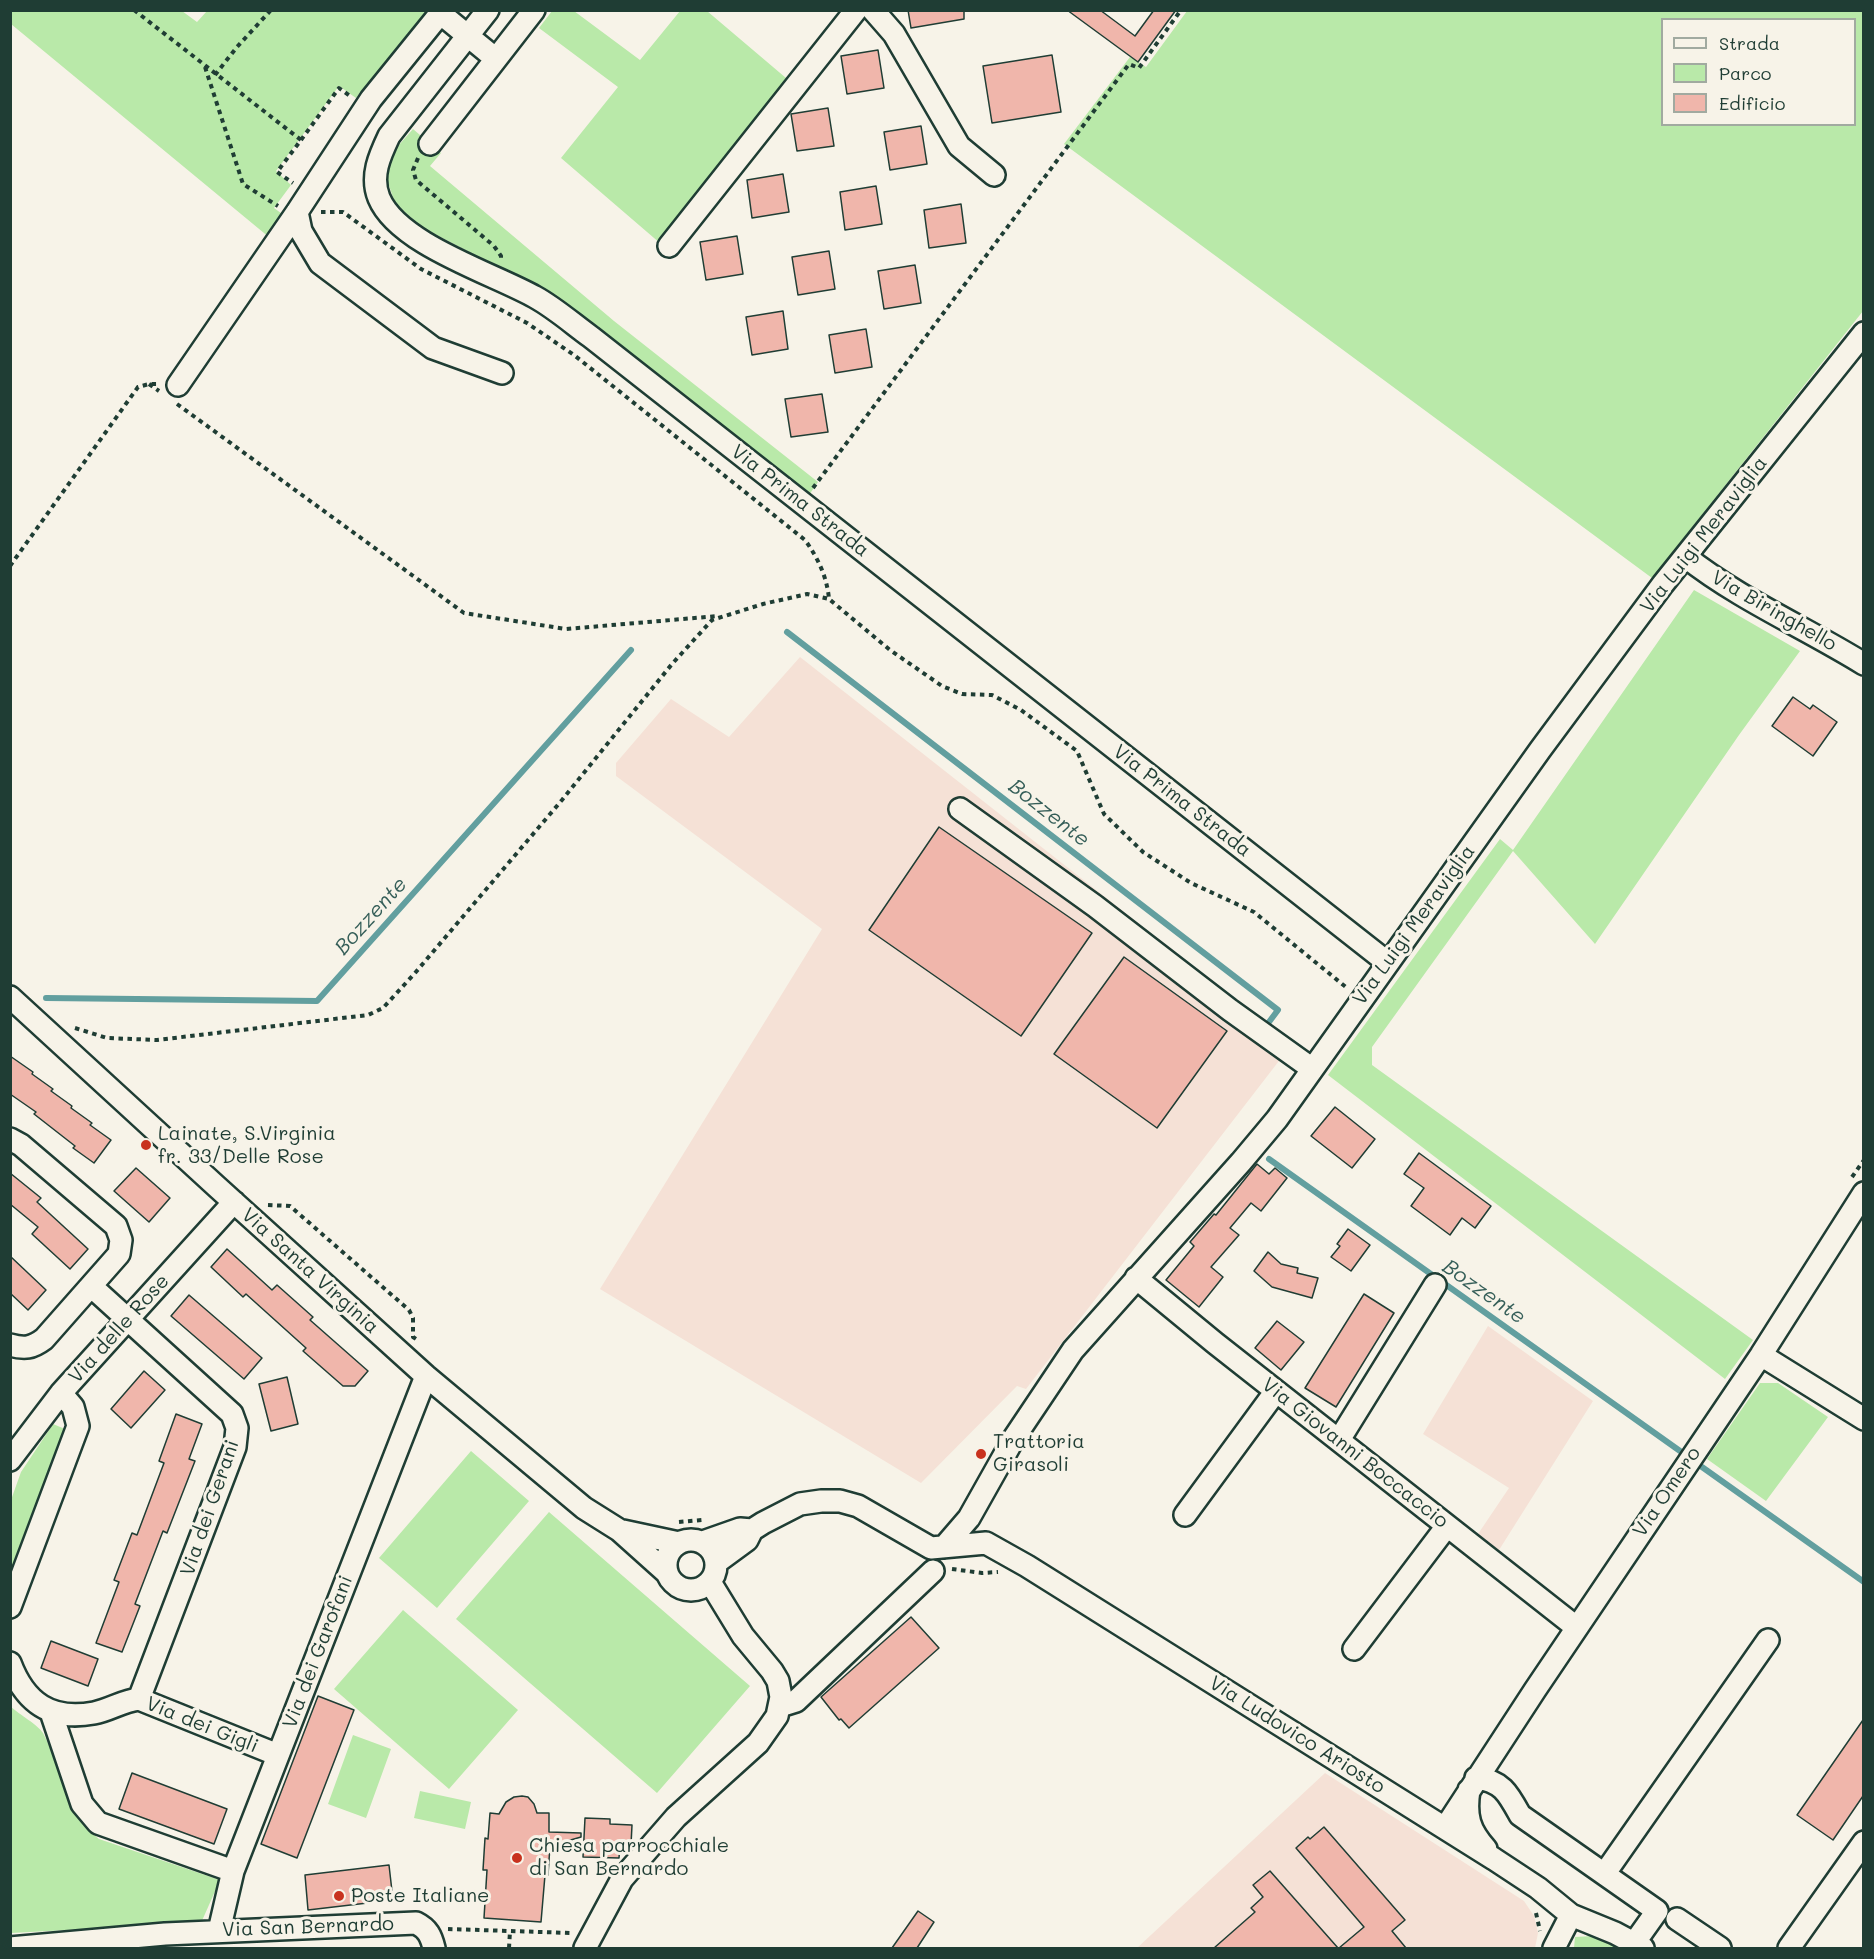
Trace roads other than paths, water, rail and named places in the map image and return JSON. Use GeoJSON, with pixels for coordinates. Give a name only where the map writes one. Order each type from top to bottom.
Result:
{"type":"FeatureCollection","features":[{"type":"Feature","properties":{"kind":"street","name":"Via Prima Strada"},"geometry":{"type":"LineString","coordinates":[[488,10],[389,136],[378,160],[375,177],[378,197],[389,215],[404,229],[425,243],[536,298],[591,337],[1388,963]]}},
{"type":"Feature","properties":{"kind":"street"},"geometry":{"type":"LineString","coordinates":[[430,144],[534,10]]}},
{"type":"Feature","properties":{"kind":"street"},"geometry":{"type":"LineString","coordinates":[[669,246],[856,10]]}},
{"type":"Feature","properties":{"kind":"street"},"geometry":{"type":"LineString","coordinates":[[873,10],[894,34],[959,146],[994,174]]}},
{"type":"Feature","properties":{"kind":"street"},"geometry":{"type":"LineString","coordinates":[[178,385],[366,108],[442,12],[496,59]]}},
{"type":"Feature","properties":{"kind":"street"},"geometry":{"type":"LineString","coordinates":[[297,212],[301,231],[320,263],[433,348],[502,373]]}},
{"type":"Feature","properties":{"kind":"street","name":"Via Luigi Meraviglia"},"geometry":{"type":"LineString","coordinates":[[944,1547],[969,1518],[1014,1438],[1073,1350],[1277,1119],[1311,1068],[1540,750],[1663,584],[1863,333]]}},
{"type":"Feature","properties":{"kind":"street","name":"Via Biringhello"},"geometry":{"type":"LineString","coordinates":[[1686,557],[1721,582],[1832,644],[1863,664]]}},
{"type":"Feature","properties":{"kind":"street"},"geometry":{"type":"LineString","coordinates":[[960,809],[1095,906],[1230,1010],[1311,1068]]}},
{"type":"Feature","properties":{"kind":"street","name":"Via Santa Virginia"},"geometry":{"type":"LineString","coordinates":[[11,998],[426,1376],[584,1508],[619,1530],[667,1573]]}},
{"type":"Feature","properties":{"kind":"street"},"geometry":{"type":"LineString","coordinates":[[10,1139],[21,1145],[116,1226],[122,1240],[119,1254],[44,1339],[34,1347],[22,1349],[10,1346]]}},
{"type":"Feature","properties":{"kind":"street","name":"Via Omero"},"geometry":{"type":"LineString","coordinates":[[1445,1828],[1576,1627],[1761,1355],[1863,1193]]}},
{"type":"Feature","properties":{"kind":"street","name":"Via delle Rose"},"geometry":{"type":"LineString","coordinates":[[10,1460],[61,1393],[234,1202]]}},
{"type":"Feature","properties":{"kind":"street","name":"Via Giovanni Boccaccio"},"geometry":{"type":"LineString","coordinates":[[1136,1278],[1576,1627]]}},
{"type":"Feature","properties":{"kind":"street"},"geometry":{"type":"LineString","coordinates":[[1339,1440],[1435,1285]]}},
{"type":"Feature","properties":{"kind":"street","name":"Via dei Gerani"},"geometry":{"type":"LineString","coordinates":[[91,1286],[232,1414],[237,1428],[235,1447],[139,1699]]}},
{"type":"Feature","properties":{"kind":"street"},"geometry":{"type":"LineString","coordinates":[[1761,1355],[1863,1419]]}},
{"type":"Feature","properties":{"kind":"street","name":"Via dei Garofani"},"geometry":{"type":"LineString","coordinates":[[219,1931],[233,1871],[426,1376]]}},
{"type":"Feature","properties":{"kind":"street"},"geometry":{"type":"LineString","coordinates":[[1185,1515],[1276,1391]]}},
{"type":"Feature","properties":{"kind":"street"},"geometry":{"type":"LineString","coordinates":[[10,1607],[78,1426],[73,1407],[61,1393]]}},
{"type":"Feature","properties":{"kind":"street"},"geometry":{"type":"LineString","coordinates":[[717,1562],[747,1540],[752,1530],[800,1504],[821,1501],[858,1506],[922,1545],[931,1548],[986,1543],[969,1518]]}},
{"type":"Feature","properties":{"kind":"street"},"geometry":{"type":"LineString","coordinates":[[1354,1648],[1447,1526]]}},
{"type":"Feature","properties":{"kind":"street"},"geometry":{"type":"LineString","coordinates":[[703,1542],[740,1528],[752,1530]]}},
{"type":"Feature","properties":{"kind":"street","name":"Via Santa Virginia"},"geometry":{"type":"LineString","coordinates":[[619,1530],[679,1543]]}},
{"type":"Feature","properties":{"kind":"street"},"geometry":{"type":"LineString","coordinates":[[693,1539],[703,1542],[713,1551],[717,1562],[716,1573],[710,1582],[701,1588],[686,1590],[674,1584],[667,1573],[666,1564],[672,1548],[679,1543],[693,1539]]}},
{"type":"Feature","properties":{"kind":"street","name":"Via Ludovico Ariosto"},"geometry":{"type":"LineString","coordinates":[[986,1543],[1494,1859],[1538,1888],[1571,1915],[1639,1945]]}},
{"type":"Feature","properties":{"kind":"street"},"geometry":{"type":"LineString","coordinates":[[780,1706],[796,1701],[941,1570]]}},
{"type":"Feature","properties":{"kind":"street"},"geometry":{"type":"LineString","coordinates":[[582,1941],[622,1879],[676,1817],[758,1743],[773,1722],[780,1706],[781,1692],[772,1671],[743,1636],[710,1582]]}},
{"type":"Feature","properties":{"kind":"street"},"geometry":{"type":"LineString","coordinates":[[1605,1873],[1768,1640]]}},
{"type":"Feature","properties":{"kind":"street"},"geometry":{"type":"LineString","coordinates":[[10,1663],[15,1676],[30,1698],[51,1712],[82,1804],[98,1823],[233,1871]]}},
{"type":"Feature","properties":{"kind":"street","name":"Via dei Gigli"},"geometry":{"type":"LineString","coordinates":[[51,1712],[68,1716],[96,1713],[126,1701],[139,1699],[278,1755]]}},
{"type":"Feature","properties":{"kind":"street"},"geometry":{"type":"LineString","coordinates":[[1494,1859],[1469,1825],[1467,1807],[1472,1784],[1490,1780],[1508,1792],[1520,1815],[1657,1911],[1639,1945]]}},
{"type":"Feature","properties":{"kind":"street"},"geometry":{"type":"LineString","coordinates":[[1789,1948],[1863,1842]]}},
{"type":"Feature","properties":{"kind":"street"},"geometry":{"type":"LineString","coordinates":[[1554,1948],[1571,1915]]}},
{"type":"Feature","properties":{"kind":"street"},"geometry":{"type":"LineString","coordinates":[[1677,1919],[1719,1948]]}},
{"type":"Feature","properties":{"kind":"street","name":"Via San Bernardo"},"geometry":{"type":"LineString","coordinates":[[10,1948],[219,1931],[416,1923],[425,1928],[434,1948]]}},
{"type":"Feature","properties":{"kind":"waterway","name":"Bozzente"},"geometry":{"type":"LineString","coordinates":[[787,632],[1278,1010],[1269,1022]]}},
{"type":"Feature","properties":{"kind":"waterway","name":"Bozzente"},"geometry":{"type":"LineString","coordinates":[[46,998],[317,1001],[631,650]]}},
{"type":"Feature","properties":{"kind":"waterway","name":"Bozzente"},"geometry":{"type":"LineString","coordinates":[[1269,1159],[1680,1451]]}},
{"type":"Feature","properties":{"kind":"waterway","name":"Bozzente"},"geometry":{"type":"LineString","coordinates":[[1702,1467],[1864,1582]]}},
{"type":"Feature","properties":{"kind":"place","name":"Lainate, S.Virginia fr. 33/Delle Rose"},"geometry":{"type":"Point","coordinates":[146,1145]}},
{"type":"Feature","properties":{"kind":"place","name":"Trattoria Girasoli"},"geometry":{"type":"Point","coordinates":[981,1454]}},
{"type":"Feature","properties":{"kind":"place","name":"Chiesa parrocchiale di San Bernardo"},"geometry":{"type":"Point","coordinates":[517,1858]}},
{"type":"Feature","properties":{"kind":"place","name":"Poste Italiane"},"geometry":{"type":"Point","coordinates":[339,1896]}}]}
